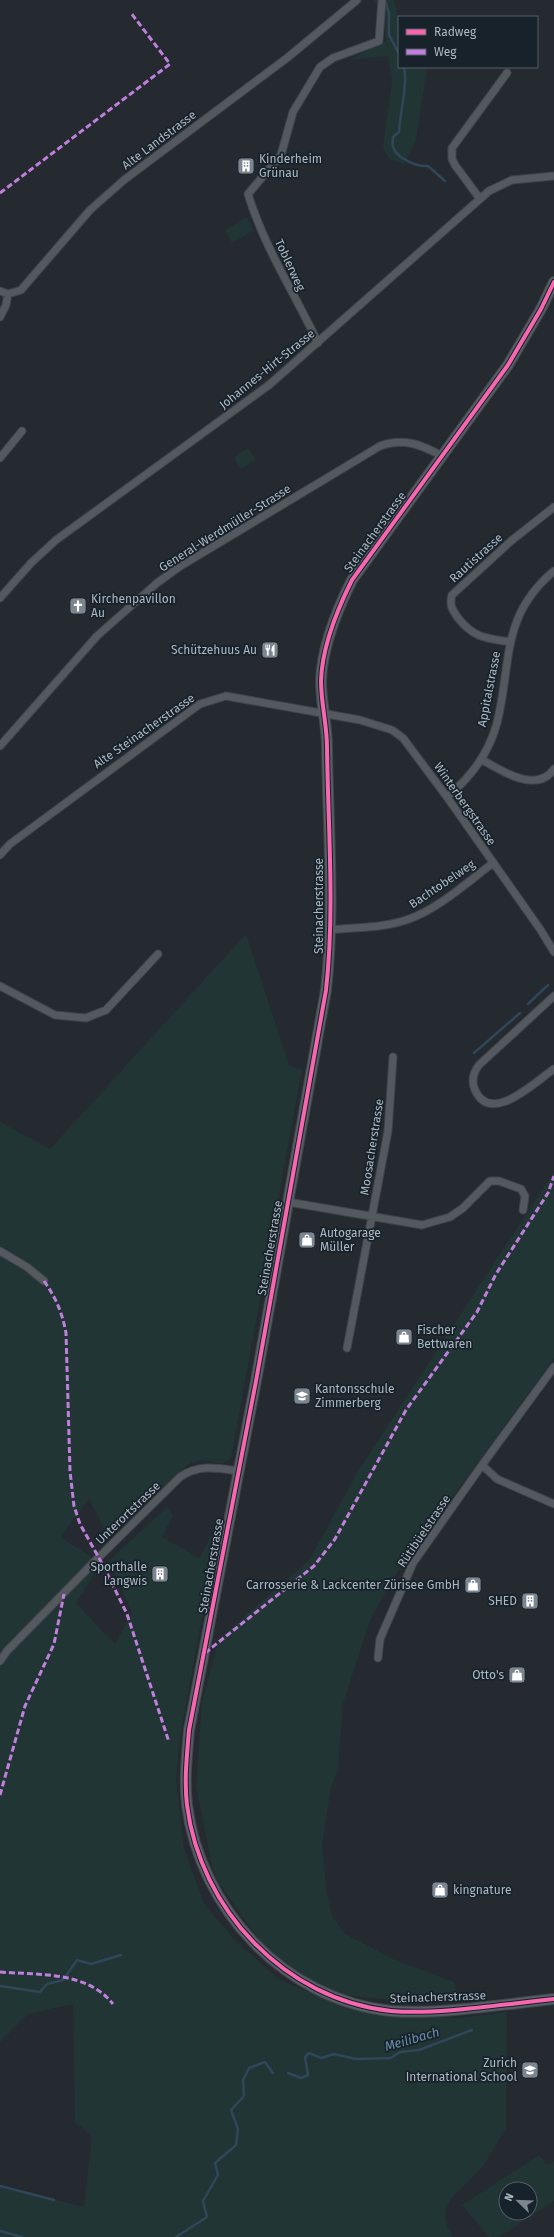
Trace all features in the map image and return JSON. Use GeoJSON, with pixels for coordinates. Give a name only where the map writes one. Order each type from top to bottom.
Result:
{"type":"FeatureCollection","features":[{"type":"Feature","properties":{"kind":"street","name":"Alte Landstrasse"},"geometry":{"type":"LineString","coordinates":[[8,294],[21,290],[90,210],[124,180],[287,58],[357,0]]}},
{"type":"Feature","properties":{"kind":"street","name":"Toblerweg"},"geometry":{"type":"LineString","coordinates":[[318,343],[292,294],[253,212],[248,194],[281,155],[293,112],[320,67],[333,58],[378,41],[382,0]]}},
{"type":"Feature","properties":{"kind":"street"},"geometry":{"type":"LineString","coordinates":[[480,199],[455,165],[452,159],[452,148],[507,73]]}},
{"type":"Feature","properties":{"kind":"street","name":"Johannes-Hirt-Strasse"},"geometry":{"type":"LineString","coordinates":[[0,598],[31,563],[56,540],[223,415],[263,390],[489,191],[512,180],[554,176]]}},
{"type":"Feature","properties":{"kind":"street","name":"Steinacherstrasse"},"geometry":{"type":"LineString","coordinates":[[554,282],[541,309],[508,365],[361,567],[339,608],[322,667],[322,697],[327,738],[331,930],[320,1025],[189,1730],[185,1772],[187,1805],[196,1847],[209,1882],[242,1931],[268,1956],[305,1982],[344,2000],[366,2007],[411,2011],[554,1999]]}},
{"type":"Feature","properties":{"kind":"street"},"geometry":{"type":"LineString","coordinates":[[0,291],[8,294],[6,305],[0,318]]}},
{"type":"Feature","properties":{"kind":"street"},"geometry":{"type":"LineString","coordinates":[[0,458],[22,431]]}},
{"type":"Feature","properties":{"kind":"street","name":"General-Werdmüller-Strasse"},"geometry":{"type":"LineString","coordinates":[[0,746],[97,636],[128,606],[179,567],[380,446],[392,442],[404,441],[442,456]]}},
{"type":"Feature","properties":{"kind":"street","name":"Rautistrasse"},"geometry":{"type":"LineString","coordinates":[[510,642],[481,637],[468,630],[451,608],[450,603],[452,595],[511,541],[554,507]]}},
{"type":"Feature","properties":{"kind":"street"},"geometry":{"type":"LineString","coordinates":[[510,642],[527,600],[554,571]]}},
{"type":"Feature","properties":{"kind":"street","name":"Appitalstrasse"},"geometry":{"type":"LineString","coordinates":[[447,797],[465,782],[481,759],[496,723],[510,642]]}},
{"type":"Feature","properties":{"kind":"street","name":"Alte Steinacherstrasse"},"geometry":{"type":"LineString","coordinates":[[0,855],[10,844],[117,763],[200,704],[209,700],[226,696],[324,715]]}},
{"type":"Feature","properties":{"kind":"street","name":"Winterbergstrasse"},"geometry":{"type":"LineString","coordinates":[[324,715],[360,720],[392,730],[411,748],[447,797],[554,952]]}},
{"type":"Feature","properties":{"kind":"street"},"geometry":{"type":"LineString","coordinates":[[481,759],[525,780],[541,779],[550,774],[554,769]]}},
{"type":"Feature","properties":{"kind":"street","name":"Bachtobelweg"},"geometry":{"type":"LineString","coordinates":[[331,930],[387,924],[411,918],[427,910],[493,863]]}},
{"type":"Feature","properties":{"kind":"street"},"geometry":{"type":"LineString","coordinates":[[0,986],[56,1015],[63,1017],[86,1018],[106,1010],[158,954]]}},
{"type":"Feature","properties":{"kind":"street"},"geometry":{"type":"LineString","coordinates":[[554,996],[479,1065],[474,1074],[473,1084],[480,1097],[490,1104],[496,1105],[509,1101],[554,1069]]}},
{"type":"Feature","properties":{"kind":"street","name":"Moosacherstrasse"},"geometry":{"type":"LineString","coordinates":[[347,1348],[388,1131],[393,1057]]}},
{"type":"Feature","properties":{"kind":"street"},"geometry":{"type":"LineString","coordinates":[[288,1202],[422,1225],[450,1217],[463,1208],[487,1183],[494,1180],[521,1189],[525,1196],[523,1210]]}},
{"type":"Feature","properties":{"kind":"street"},"geometry":{"type":"LineString","coordinates":[[0,1251],[27,1267],[44,1281]]}},
{"type":"Feature","properties":{"kind":"street","name":"Rütibüelstrasse"},"geometry":{"type":"LineString","coordinates":[[378,1658],[380,1639],[413,1562],[482,1465],[554,1368]]}},
{"type":"Feature","properties":{"kind":"street"},"geometry":{"type":"LineString","coordinates":[[482,1465],[497,1479],[554,1504]]}},
{"type":"Feature","properties":{"kind":"street","name":"Unterortstrasse"},"geometry":{"type":"LineString","coordinates":[[0,1661],[99,1557],[180,1477],[191,1471],[204,1467],[238,1472]]}},
{"type":"Feature","properties":{"kind":"green space"},"geometry":{"type":"Polygon","coordinates":[[[373,0],[394,0],[398,18],[398,68],[427,68],[416,140],[404,164],[389,159],[383,147],[392,82],[388,56],[349,60],[386,41],[385,12],[373,0]]]}},
{"type":"Feature","properties":{"kind":"green space"},"geometry":{"type":"Polygon","coordinates":[[[246,217],[254,230],[232,243],[225,230],[246,217]]]}},
{"type":"Feature","properties":{"kind":"green space"},"geometry":{"type":"Polygon","coordinates":[[[248,448],[256,459],[241,469],[234,458],[248,448]]]}},
{"type":"Feature","properties":{"kind":"green space"},"geometry":{"type":"Polygon","coordinates":[[[246,934],[289,1066],[302,1069],[231,1458],[222,1464],[205,1460],[190,1463],[108,1536],[89,1499],[60,1537],[101,1563],[76,1603],[115,1644],[132,1613],[109,1561],[167,1507],[173,1516],[162,1537],[199,1558],[219,1522],[179,1744],[176,1780],[184,1849],[204,1904],[234,1939],[279,1980],[331,2001],[391,2013],[458,2018],[507,2012],[506,2128],[484,2165],[450,2200],[445,2212],[447,2226],[453,2237],[0,2237],[0,2186],[84,2207],[92,2136],[75,2122],[73,2004],[28,2014],[0,2042],[0,1122],[50,1149],[246,934]]]}},
{"type":"Feature","properties":{"kind":"green space"},"geometry":{"type":"Polygon","coordinates":[[[554,1172],[554,1358],[394,1577],[370,1620],[343,1704],[338,1771],[331,1787],[322,1845],[327,1894],[332,1916],[345,1934],[395,1960],[454,1982],[460,2001],[392,2000],[333,1994],[266,1950],[214,1876],[196,1785],[202,1703],[219,1639],[310,1559],[358,1471],[554,1172]]]}},
{"type":"Feature","properties":{"kind":"green space"},"geometry":{"type":"Polygon","coordinates":[[[539,2155],[547,2165],[554,2162],[554,2201],[538,2211],[538,2181],[499,2181],[539,2155]]]}},
{"type":"Feature","properties":{"kind":"green space"},"geometry":{"type":"Polygon","coordinates":[[[498,2182],[498,2221],[523,2221],[499,2237],[489,2237],[462,2205],[498,2182]]]}},
{"type":"Feature","properties":{"kind":"waterway"},"geometry":{"type":"LineString","coordinates":[[386,3],[389,14],[389,35],[398,52]]}},
{"type":"Feature","properties":{"kind":"waterway"},"geometry":{"type":"LineString","coordinates":[[404,68],[405,82],[399,132],[393,137],[393,147],[403,159],[414,164],[428,166],[445,181]]}},
{"type":"Feature","properties":{"kind":"waterway"},"geometry":{"type":"LineString","coordinates":[[528,1004],[548,985]]}},
{"type":"Feature","properties":{"kind":"waterway"},"geometry":{"type":"LineString","coordinates":[[474,1053],[520,1013]]}},
{"type":"Feature","properties":{"kind":"waterway"},"geometry":{"type":"LineString","coordinates":[[0,1986],[40,1992],[47,1984],[63,1980],[77,1960],[91,1964],[121,1955]]}},
{"type":"Feature","properties":{"kind":"waterway","name":"Meilibach"},"geometry":{"type":"LineString","coordinates":[[288,2073],[301,2078],[308,2075],[305,2057],[309,2053],[321,2058],[334,2054],[356,2059],[391,2058],[400,2052],[419,2050],[472,2030]]}},
{"type":"Feature","properties":{"kind":"waterway","name":"Meilibach"},"geometry":{"type":"LineString","coordinates":[[176,2237],[207,2217],[203,2201],[218,2175],[215,2163],[236,2145],[238,2129],[231,2110],[244,2096],[243,2080],[249,2068],[265,2062],[273,2073]]}},
{"type":"Feature","properties":{"kind":"waterway"},"geometry":{"type":"LineString","coordinates":[[0,2186],[54,2200]]}},
{"type":"Feature","properties":{"kind":"waterway","name":"Meilibach"},"geometry":{"type":"LineString","coordinates":[[0,2231],[22,2237]]}},
{"type":"Feature","properties":{"kind":"marked path"},"geometry":{"type":"LineString","coordinates":[[0,193],[170,64],[131,13]]}},
{"type":"Feature","properties":{"kind":"marked path"},"geometry":{"type":"LineString","coordinates":[[205,1653],[314,1566],[335,1539],[406,1410],[477,1312],[496,1274],[548,1193],[554,1176]]}},
{"type":"Feature","properties":{"kind":"marked path"},"geometry":{"type":"LineString","coordinates":[[44,1281],[58,1306],[63,1318],[66,1333],[70,1471],[74,1506],[80,1524],[104,1567],[127,1614],[169,1742]]}},
{"type":"Feature","properties":{"kind":"marked path"},"geometry":{"type":"LineString","coordinates":[[0,1795],[25,1706],[54,1644],[64,1594]]}},
{"type":"Feature","properties":{"kind":"marked path"},"geometry":{"type":"LineString","coordinates":[[0,1972],[46,1975],[76,1980],[102,1993],[113,2004]]}},
{"type":"Feature","properties":{"kind":"cycle path"},"geometry":{"type":"LineString","coordinates":[[554,282],[541,309],[508,365],[352,580],[336,616],[327,642],[321,681],[327,739],[331,899],[329,960],[326,990],[256,1381],[189,1730],[186,1768],[187,1805],[195,1843],[209,1880],[229,1913],[254,1943],[283,1968],[316,1989],[352,2003],[391,2011],[410,2012],[430,2012],[554,1999]]}},
{"type":"Feature","properties":{"kind":"place","name":"Kinderheim Grünau"},"geometry":{"type":"Point","coordinates":[246,166]}},
{"type":"Feature","properties":{"kind":"place","name":"Kirchenpavillon Au"},"geometry":{"type":"Point","coordinates":[78,606]}},
{"type":"Feature","properties":{"kind":"place","name":"Schützehuus Au"},"geometry":{"type":"Point","coordinates":[270,650]}},
{"type":"Feature","properties":{"kind":"place","name":"Autogarage Müller"},"geometry":{"type":"Point","coordinates":[307,1240]}},
{"type":"Feature","properties":{"kind":"place","name":"Fischer Bettwaren"},"geometry":{"type":"Point","coordinates":[404,1337]}},
{"type":"Feature","properties":{"kind":"place","name":"Kantonsschule Zimmerberg"},"geometry":{"type":"Point","coordinates":[302,1396]}},
{"type":"Feature","properties":{"kind":"place","name":"Sporthalle Langwis"},"geometry":{"type":"Point","coordinates":[160,1574]}},
{"type":"Feature","properties":{"kind":"place","name":"Carrosserie & Lackcenter Zürisee GmbH"},"geometry":{"type":"Point","coordinates":[473,1585]}},
{"type":"Feature","properties":{"kind":"place","name":"SHED"},"geometry":{"type":"Point","coordinates":[530,1601]}},
{"type":"Feature","properties":{"kind":"place","name":"Otto's"},"geometry":{"type":"Point","coordinates":[517,1675]}},
{"type":"Feature","properties":{"kind":"place","name":"kingnature"},"geometry":{"type":"Point","coordinates":[440,1890]}},
{"type":"Feature","properties":{"kind":"place","name":"Zurich International School"},"geometry":{"type":"Point","coordinates":[530,2070]}}]}
